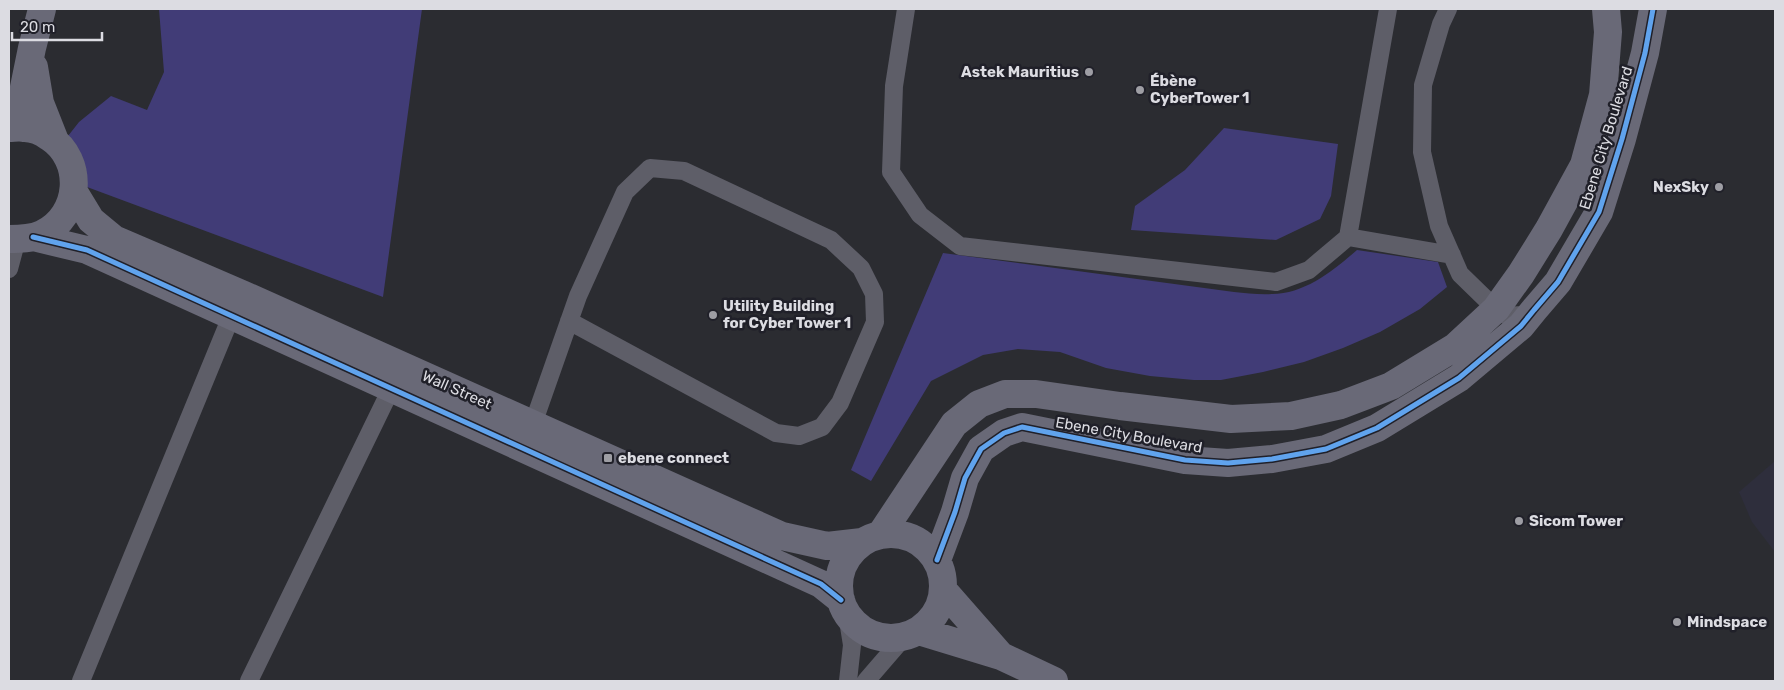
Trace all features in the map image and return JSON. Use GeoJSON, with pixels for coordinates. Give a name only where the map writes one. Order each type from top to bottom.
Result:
{"type":"FeatureCollection","features":[{"type":"Feature","properties":{"kind":"street"},"geometry":{"type":"LineString","coordinates":[[42,9],[20,107],[9,128],[25,128],[41,132],[56,141]]}},
{"type":"Feature","properties":{"kind":"street","name":"Ebene City Boulevard"},"geometry":{"type":"LineString","coordinates":[[872,538],[954,424],[979,404],[1005,394],[1036,394],[1231,419],[1291,416],[1341,405],[1391,386],[1455,347],[1496,310],[1549,229],[1584,165],[1603,95],[1608,32],[1606,9]]}},
{"type":"Feature","properties":{"kind":"street","name":"Ebene City Boulevard"},"geometry":{"type":"LineString","coordinates":[[937,560],[955,512],[965,478],[981,449],[1004,433],[1022,427],[1185,460],[1228,463],[1326,449],[1378,428],[1459,378],[1521,326],[1558,282],[1599,212],[1622,139],[1645,53],[1653,9]]}},
{"type":"Feature","properties":{"kind":"street"},"geometry":{"type":"LineString","coordinates":[[20,238],[42,234],[58,224],[69,209],[74,192],[74,173],[67,156],[56,141],[40,103],[32,48]]}},
{"type":"Feature","properties":{"kind":"street","name":"Wall Street"},"geometry":{"type":"LineString","coordinates":[[74,192],[91,220],[114,239],[236,304],[533,424],[782,536],[827,546],[872,538]]}},
{"type":"Feature","properties":{"kind":"street"},"geometry":{"type":"LineString","coordinates":[[20,238],[87,250],[236,304],[391,388],[821,584],[844,607],[858,626],[872,635],[884,638],[911,634],[1001,656],[1054,681]]}},
{"type":"Feature","properties":{"kind":"street"},"geometry":{"type":"LineString","coordinates":[[844,607],[839,585],[842,568],[850,554],[872,538],[897,534],[913,538],[927,547],[937,560],[943,575],[944,591],[939,607],[931,620],[911,634]]}},
{"type":"Feature","properties":{"kind":"street"},"geometry":{"type":"LineString","coordinates":[[944,591],[1001,656]]}},
{"type":"Feature","properties":{"kind":"lane"},"geometry":{"type":"LineString","coordinates":[[906,9],[894,86],[891,172],[920,215],[960,246],[1276,282],[1309,270],[1348,237],[1388,9]]}},
{"type":"Feature","properties":{"kind":"lane"},"geometry":{"type":"LineString","coordinates":[[1448,9],[1441,24],[1423,85],[1422,152],[1439,226],[1460,274],[1496,310],[1508,316],[1522,315],[1534,310]]}},
{"type":"Feature","properties":{"kind":"lane"},"geometry":{"type":"LineString","coordinates":[[533,424],[569,321],[578,296],[625,192],[650,168],[684,171],[831,240],[862,268],[874,294],[875,322],[840,403],[822,427],[799,436],[776,433],[569,321]]}},
{"type":"Feature","properties":{"kind":"lane"},"geometry":{"type":"LineString","coordinates":[[1348,237],[1452,255]]}},
{"type":"Feature","properties":{"kind":"lane"},"geometry":{"type":"LineString","coordinates":[[9,269],[20,238]]}},
{"type":"Feature","properties":{"kind":"lane"},"geometry":{"type":"LineString","coordinates":[[81,681],[236,304]]}},
{"type":"Feature","properties":{"kind":"lane"},"geometry":{"type":"LineString","coordinates":[[249,681],[391,388]]}},
{"type":"Feature","properties":{"kind":"lane"},"geometry":{"type":"LineString","coordinates":[[844,607],[852,645],[848,681]]}},
{"type":"Feature","properties":{"kind":"lane"},"geometry":{"type":"LineString","coordinates":[[866,681],[911,634]]}},
{"type":"Feature","properties":{"kind":"shaded area"},"geometry":{"type":"Polygon","coordinates":[[[159,9],[422,9],[383,297],[87,187],[68,136],[79,122],[111,96],[147,110],[164,72],[159,9]]]}},
{"type":"Feature","properties":{"kind":"shaded area"},"geometry":{"type":"Polygon","coordinates":[[[1224,128],[1338,144],[1331,196],[1320,219],[1276,240],[1131,230],[1135,206],[1185,170],[1224,128]]]}},
{"type":"Feature","properties":{"kind":"shaded area"},"geometry":{"type":"Polygon","coordinates":[[[1357,250],[1438,262],[1447,287],[1420,309],[1380,332],[1343,348],[1304,362],[1221,380],[1194,380],[1150,376],[1106,368],[1060,352],[1018,349],[983,355],[931,381],[871,481],[851,470],[943,253],[1234,292],[1267,294],[1296,290],[1318,280],[1357,250]]]}},
{"type":"Feature","properties":{"kind":"shaded area"},"geometry":{"type":"Polygon","coordinates":[[[1775,461],[1775,552],[1752,522],[1739,492],[1775,461]]]}},
{"type":"Feature","properties":{"kind":"cycle path"},"geometry":{"type":"LineString","coordinates":[[937,560],[955,512],[965,478],[981,449],[1004,433],[1022,427],[1185,460],[1228,463],[1272,459],[1326,449],[1377,428],[1459,378],[1521,326],[1558,282],[1599,212],[1622,139],[1645,53],[1653,9]]}},
{"type":"Feature","properties":{"kind":"cycle path"},"geometry":{"type":"LineString","coordinates":[[33,237],[87,250],[821,584],[841,600]]}},
{"type":"Feature","properties":{"kind":"place","name":"Astek Mauritius"},"geometry":{"type":"Point","coordinates":[1089,72]}},
{"type":"Feature","properties":{"kind":"place","name":"Ébène CyberTower 1"},"geometry":{"type":"Point","coordinates":[1140,90]}},
{"type":"Feature","properties":{"kind":"place","name":"NexSky"},"geometry":{"type":"Point","coordinates":[1719,187]}},
{"type":"Feature","properties":{"kind":"place","name":"Utility Building for Cyber Tower 1"},"geometry":{"type":"Point","coordinates":[713,315]}},
{"type":"Feature","properties":{"kind":"place","name":"ebene connect"},"geometry":{"type":"Point","coordinates":[608,458]}},
{"type":"Feature","properties":{"kind":"place","name":"Sicom Tower"},"geometry":{"type":"Point","coordinates":[1519,521]}},
{"type":"Feature","properties":{"kind":"place","name":"Mindspace"},"geometry":{"type":"Point","coordinates":[1677,622]}}]}
